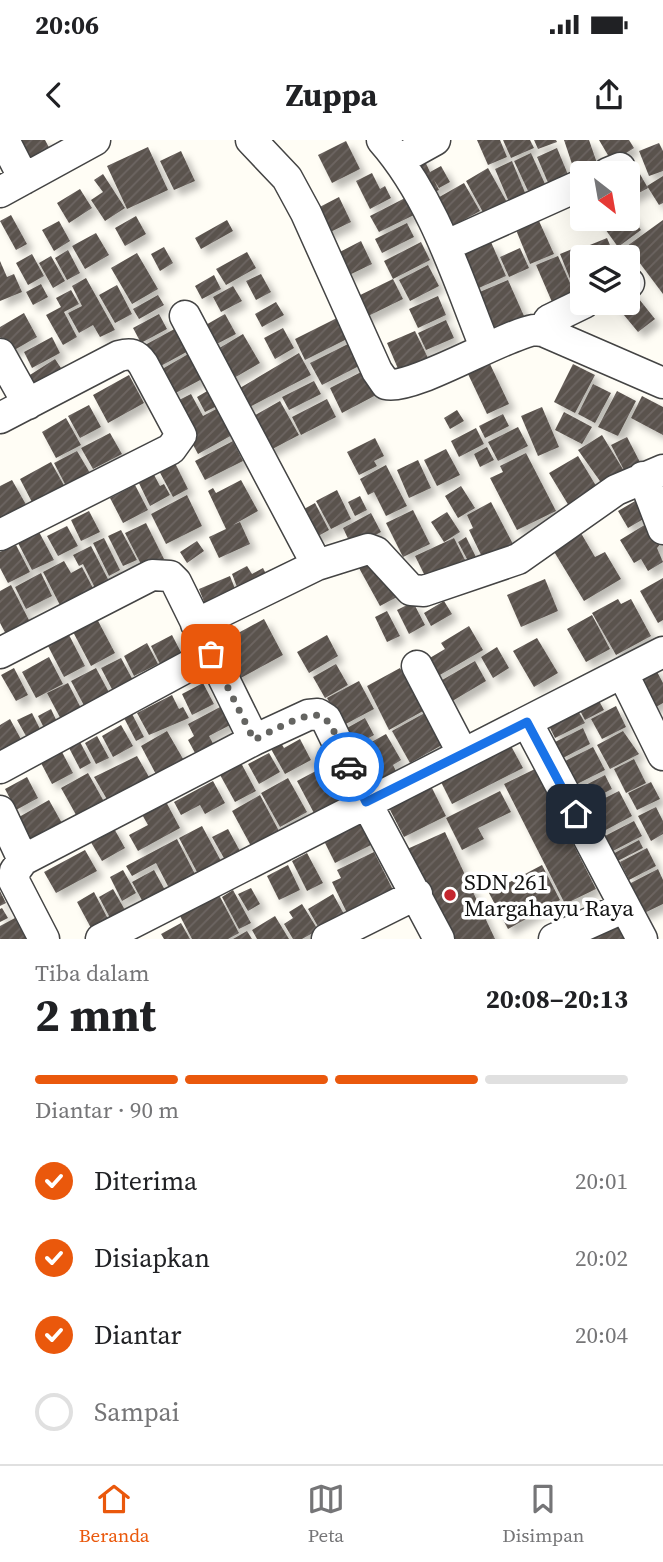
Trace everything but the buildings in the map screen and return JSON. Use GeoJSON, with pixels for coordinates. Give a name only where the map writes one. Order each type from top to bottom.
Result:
{"type":"FeatureCollection","features":[{"type":"Feature","properties":{"kind":"street"},"geometry":{"type":"LineString","coordinates":[[4,140],[12,186],[95,140]]}},
{"type":"Feature","properties":{"kind":"street"},"geometry":{"type":"LineString","coordinates":[[251,140],[287,178],[306,213],[377,371],[386,384],[406,384],[485,347],[523,333],[542,331],[663,383]]}},
{"type":"Feature","properties":{"kind":"street"},"geometry":{"type":"LineString","coordinates":[[435,140],[391,150],[445,246],[485,347]]}},
{"type":"Feature","properties":{"kind":"street"},"geometry":{"type":"LineString","coordinates":[[445,246],[570,190]]}},
{"type":"Feature","properties":{"kind":"street"},"geometry":{"type":"LineString","coordinates":[[542,331],[549,320],[570,310]]}},
{"type":"Feature","properties":{"kind":"street"},"geometry":{"type":"LineString","coordinates":[[185,316],[317,565]]}},
{"type":"Feature","properties":{"kind":"street"},"geometry":{"type":"LineString","coordinates":[[0,418],[130,353],[137,356],[143,364],[181,435],[171,449],[0,535]]}},
{"type":"Feature","properties":{"kind":"street"},"geometry":{"type":"LineString","coordinates":[[0,354],[28,404]]}},
{"type":"Feature","properties":{"kind":"street"},"geometry":{"type":"LineString","coordinates":[[196,624],[317,565],[368,549],[376,552],[411,590],[424,591],[518,559],[616,490],[653,473],[663,529]]}},
{"type":"Feature","properties":{"kind":"street"},"geometry":{"type":"LineString","coordinates":[[0,653],[152,575],[163,573],[176,582],[254,740]]}},
{"type":"Feature","properties":{"kind":"street"},"geometry":{"type":"LineString","coordinates":[[101,939],[663,652]]}},
{"type":"Feature","properties":{"kind":"street"},"geometry":{"type":"LineString","coordinates":[[0,768],[211,654]]}},
{"type":"Feature","properties":{"kind":"street"},"geometry":{"type":"LineString","coordinates":[[417,666],[463,754]]}},
{"type":"Feature","properties":{"kind":"street"},"geometry":{"type":"LineString","coordinates":[[622,674],[663,755]]}},
{"type":"Feature","properties":{"kind":"street"},"geometry":{"type":"LineString","coordinates":[[44,939],[14,881],[15,871],[23,860],[254,740],[308,715],[318,714],[326,719],[366,802],[439,939]]}},
{"type":"Feature","properties":{"kind":"street"},"geometry":{"type":"LineString","coordinates":[[527,722],[642,939]]}},
{"type":"Feature","properties":{"kind":"street"},"geometry":{"type":"LineString","coordinates":[[0,811],[23,860]]}},
{"type":"Feature","properties":{"kind":"street"},"geometry":{"type":"LineString","coordinates":[[327,939],[417,894]]}},
{"type":"Feature","properties":{"kind":"street"},"geometry":{"type":"LineString","coordinates":[[554,939],[625,907]]}},
{"type":"Feature","properties":{"kind":"way so far"},"geometry":{"type":"LineString","coordinates":[[211,654],[254,740],[308,715],[318,714],[326,719],[349,767]]}},
{"type":"Feature","properties":{"kind":"place","name":"SDN 261 Margahayu Raya"},"geometry":{"type":"Point","coordinates":[450,895]}},
{"type":"Feature","properties":{"kind":"route"},"geometry":{"type":"LineString","coordinates":[[349,767],[366,802],[527,722],[576,814]]}}]}
